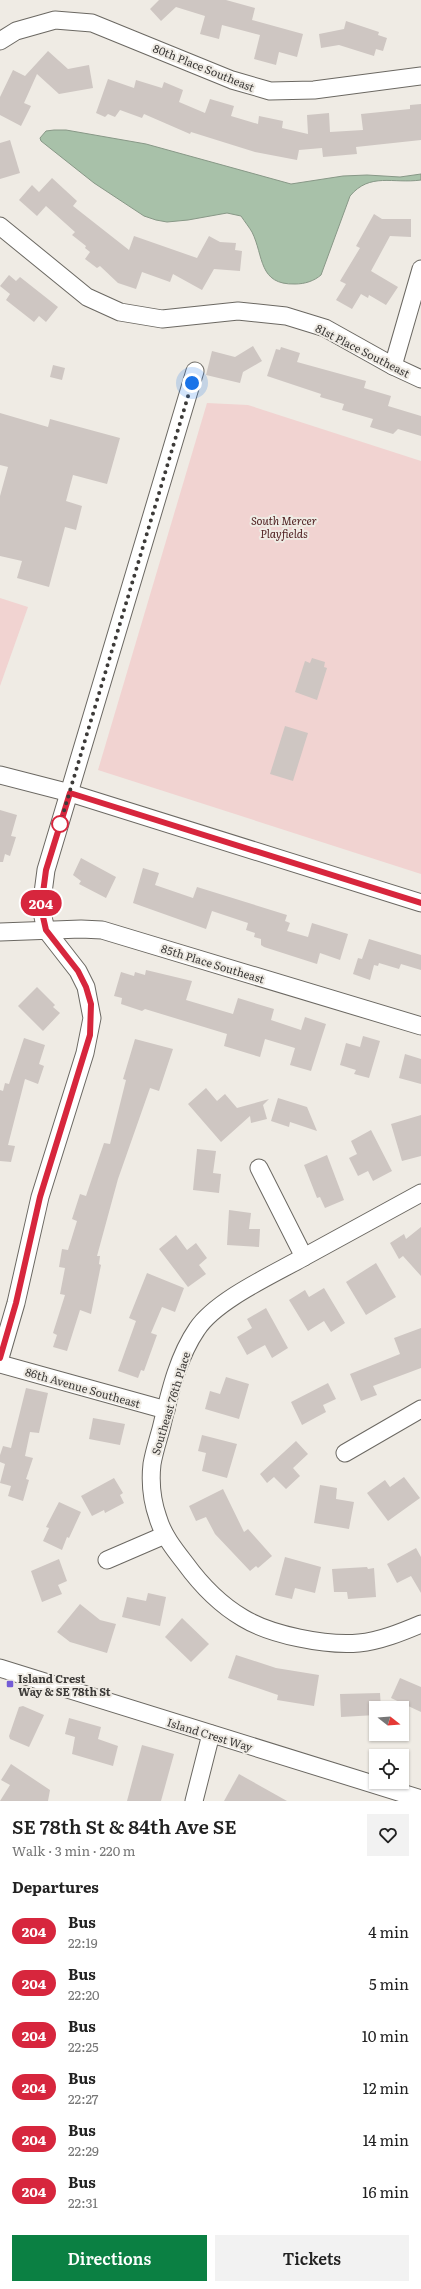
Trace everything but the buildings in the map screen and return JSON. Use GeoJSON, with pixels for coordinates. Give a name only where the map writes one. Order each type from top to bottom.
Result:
{"type":"FeatureCollection","features":[{"type":"Feature","properties":{"kind":"street","name":"80th Place Southeast"},"geometry":{"type":"LineString","coordinates":[[0,41],[16,31],[55,20],[92,22],[232,80],[270,92],[314,90],[421,76]]}},
{"type":"Feature","properties":{"kind":"street","name":"81st Place Southeast"},"geometry":{"type":"LineString","coordinates":[[0,226],[87,296],[120,312],[162,319],[238,311],[286,316],[325,328],[393,366],[421,379]]}},
{"type":"Feature","properties":{"kind":"street"},"geometry":{"type":"LineString","coordinates":[[393,366],[421,269]]}},
{"type":"Feature","properties":{"kind":"street"},"geometry":{"type":"LineString","coordinates":[[0,1358],[16,1303],[40,1197],[90,1035],[91,1004],[86,987],[78,971],[46,930],[41,908],[42,890],[195,371]]}},
{"type":"Feature","properties":{"kind":"street"},"geometry":{"type":"LineString","coordinates":[[0,775],[70,793],[421,902]]}},
{"type":"Feature","properties":{"kind":"street","name":"85th Place Southeast"},"geometry":{"type":"LineString","coordinates":[[0,932],[81,929],[102,930],[421,1026]]}},
{"type":"Feature","properties":{"kind":"street"},"geometry":{"type":"LineString","coordinates":[[260,1168],[304,1257]]}},
{"type":"Feature","properties":{"kind":"street","name":"Southeast 76th Place"},"geometry":{"type":"LineString","coordinates":[[165,1535],[158,1518],[151,1483],[152,1462],[166,1410],[187,1348],[197,1328],[210,1313],[304,1257],[421,1193]]}},
{"type":"Feature","properties":{"kind":"street","name":"86th Avenue Southeast"},"geometry":{"type":"LineString","coordinates":[[0,1364],[166,1410]]}},
{"type":"Feature","properties":{"kind":"street"},"geometry":{"type":"LineString","coordinates":[[345,1453],[421,1409]]}},
{"type":"Feature","properties":{"kind":"street"},"geometry":{"type":"LineString","coordinates":[[108,1560],[165,1535],[200,1584],[221,1603],[244,1619],[277,1632],[314,1641],[360,1643],[384,1637],[421,1624]]}},
{"type":"Feature","properties":{"kind":"street"},"geometry":{"type":"LineString","coordinates":[[0,1682],[8,1670]]}},
{"type":"Feature","properties":{"kind":"street","name":"Island Crest Way"},"geometry":{"type":"LineString","coordinates":[[8,1670],[421,1799]]}},
{"type":"Feature","properties":{"kind":"street"},"geometry":{"type":"LineString","coordinates":[[194,1801],[211,1734]]}},
{"type":"Feature","properties":{"kind":"green space","name":"South Mercer Playfields"},"geometry":{"type":"Polygon","coordinates":[[[207,403],[248,405],[421,461],[421,874],[98,770],[207,403]]]}},
{"type":"Feature","properties":{"kind":"green space"},"geometry":{"type":"Polygon","coordinates":[[[0,598],[28,607],[0,686],[0,598]]]}},
{"type":"Feature","properties":{"kind":"shaded area"},"geometry":{"type":"Polygon","coordinates":[[[66,130],[146,144],[291,184],[343,176],[367,175],[400,177],[421,174],[421,180],[374,181],[358,189],[350,196],[321,275],[306,283],[283,283],[274,280],[268,274],[264,267],[252,232],[241,216],[227,213],[167,222],[144,216],[94,183],[41,141],[40,138],[46,131],[66,130]]]}},
{"type":"Feature","properties":{"kind":"bus line","name":"204"},"geometry":{"type":"LineString","coordinates":[[0,1358],[16,1303],[29,1235],[90,1035],[92,1018],[91,1004],[86,987],[78,971],[46,930],[41,908],[42,890],[46,870],[70,793],[421,903]]}},
{"type":"Feature","properties":{"kind":"place","name":"Island Crest Way & SE 78th St"},"geometry":{"type":"Point","coordinates":[10,1684]}},
{"type":"Feature","properties":{"kind":"route"},"geometry":{"type":"LineString","coordinates":[[60,824],[192,383]]}}]}
